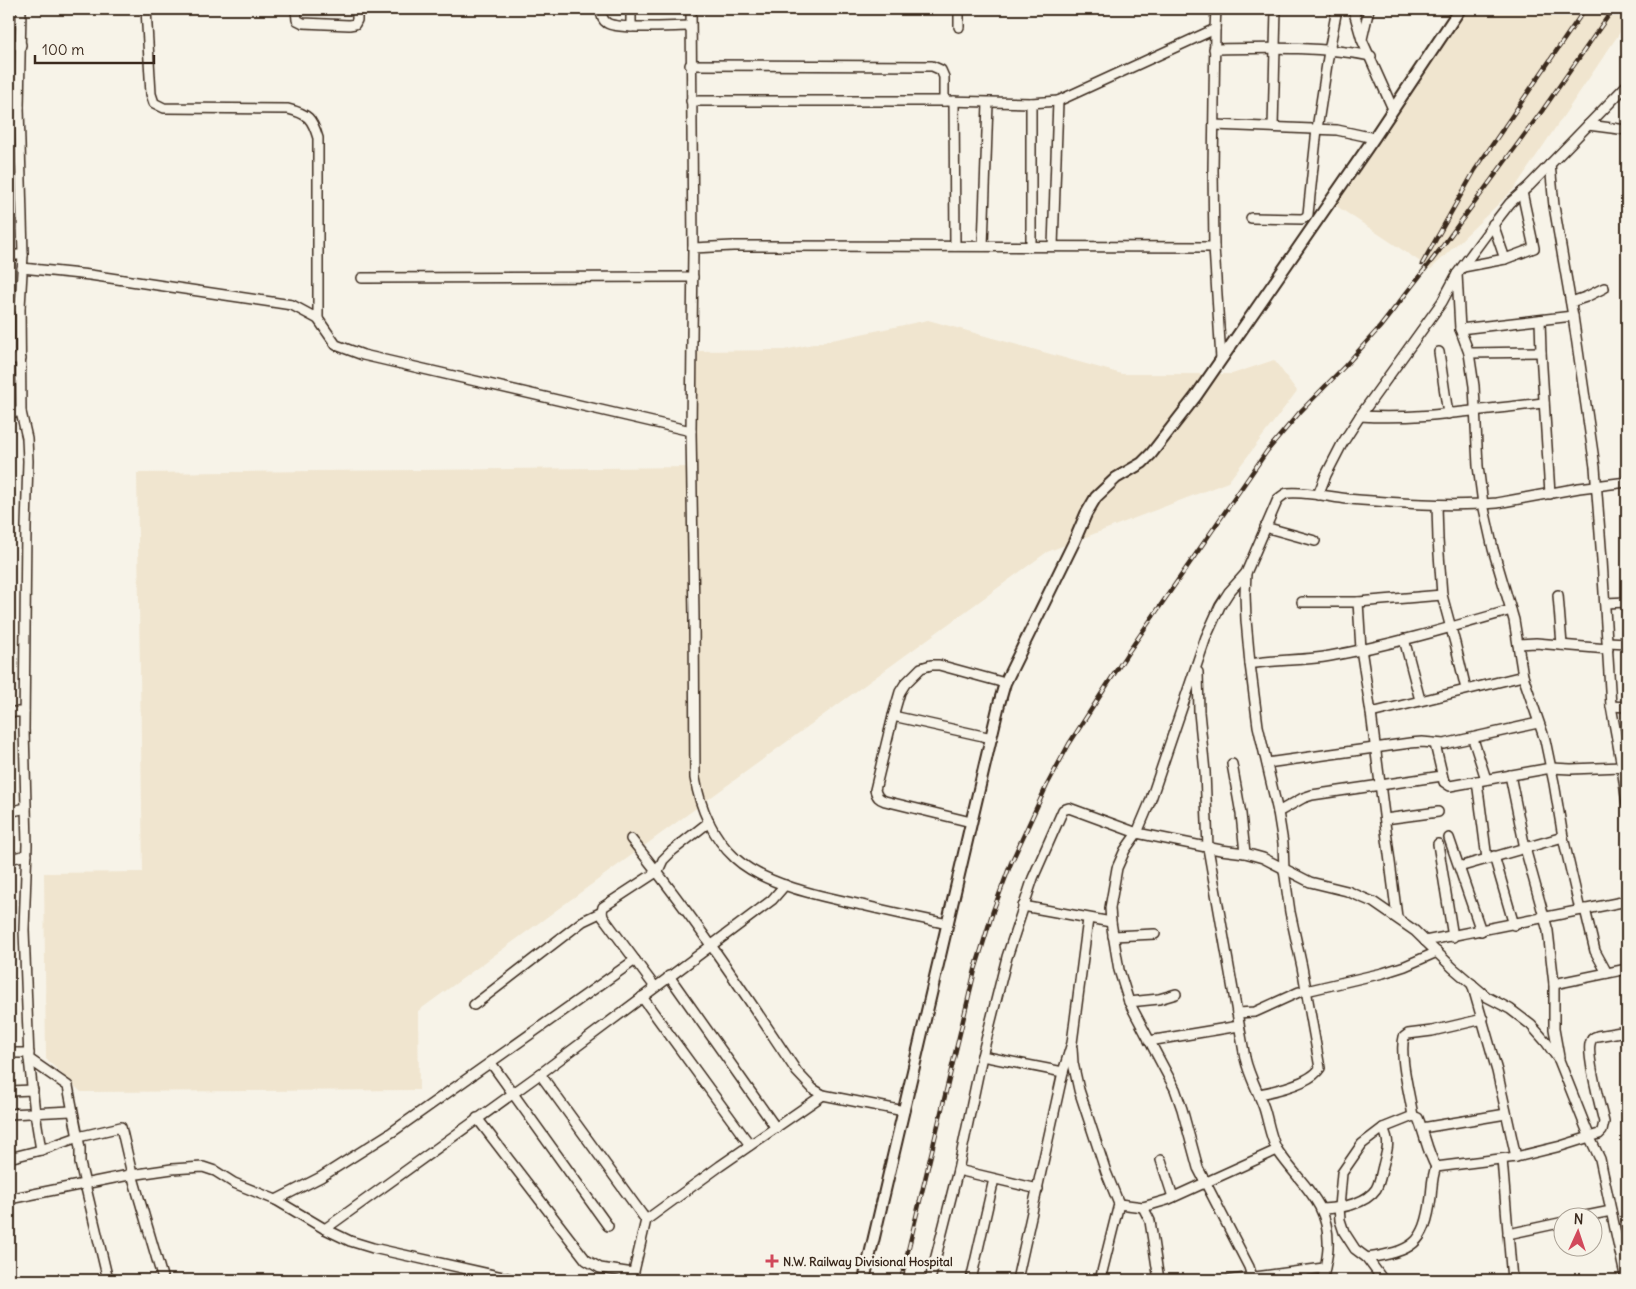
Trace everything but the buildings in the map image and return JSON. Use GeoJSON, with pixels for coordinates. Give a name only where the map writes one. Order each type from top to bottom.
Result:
{"type":"FeatureCollection","features":[{"type":"Feature","properties":{"kind":"street"},"geometry":{"type":"LineString","coordinates":[[22,9],[19,107],[23,255],[20,307],[21,412],[27,438],[28,460],[24,712],[27,855],[24,930],[29,1056],[35,1113],[42,1150]]}},
{"type":"Feature","properties":{"kind":"street"},"geometry":{"type":"LineString","coordinates":[[146,9],[151,94],[154,103],[164,108],[288,109],[304,113],[313,123],[318,138],[318,319]]}},
{"type":"Feature","properties":{"kind":"street"},"geometry":{"type":"LineString","coordinates":[[296,9],[297,20],[303,23],[350,25],[355,24],[357,9]]}},
{"type":"Feature","properties":{"kind":"street"},"geometry":{"type":"LineString","coordinates":[[601,9],[604,21],[609,24],[690,26]]}},
{"type":"Feature","properties":{"kind":"street"},"geometry":{"type":"LineString","coordinates":[[631,9],[631,26]]}},
{"type":"Feature","properties":{"kind":"street"},"geometry":{"type":"LineString","coordinates":[[690,9],[694,248],[691,431],[695,778],[698,795],[709,822],[724,846],[736,859],[755,872],[785,885],[826,897],[948,924]]}},
{"type":"Feature","properties":{"kind":"street"},"geometry":{"type":"LineString","coordinates":[[959,9],[959,27]]}},
{"type":"Feature","properties":{"kind":"street"},"geometry":{"type":"LineString","coordinates":[[1216,9],[1214,49],[1214,246],[1221,359]]}},
{"type":"Feature","properties":{"kind":"street"},"geometry":{"type":"LineString","coordinates":[[1273,127],[1276,9]]}},
{"type":"Feature","properties":{"kind":"street"},"geometry":{"type":"LineString","coordinates":[[1252,218],[1302,219],[1306,216],[1309,209],[1317,130],[1337,9]]}},
{"type":"Feature","properties":{"kind":"street"},"geometry":{"type":"LineString","coordinates":[[1352,9],[1362,40],[1371,56],[1393,109]]}},
{"type":"Feature","properties":{"kind":"street"},"geometry":{"type":"LineString","coordinates":[[1357,54],[1369,9]]}},
{"type":"Feature","properties":{"kind":"street"},"geometry":{"type":"LineString","coordinates":[[864,1280],[1005,683],[1096,496],[1116,478],[1136,467],[1151,454],[1196,396],[1374,138],[1460,9]]}},
{"type":"Feature","properties":{"kind":"street"},"geometry":{"type":"LineString","coordinates":[[691,101],[954,101],[1031,103],[1058,101],[1215,29]]}},
{"type":"Feature","properties":{"kind":"street"},"geometry":{"type":"LineString","coordinates":[[9,44],[21,45]]}},
{"type":"Feature","properties":{"kind":"street"},"geometry":{"type":"LineString","coordinates":[[1214,49],[1275,48],[1371,56]]}},
{"type":"Feature","properties":{"kind":"street"},"geometry":{"type":"LineString","coordinates":[[690,65],[932,66],[941,70],[944,77],[944,101]]}},
{"type":"Feature","properties":{"kind":"street"},"geometry":{"type":"LineString","coordinates":[[9,83],[20,84]]}},
{"type":"Feature","properties":{"kind":"street"},"geometry":{"type":"LineString","coordinates":[[1318,495],[1342,444],[1360,416],[1442,302],[1460,270],[1493,224],[1510,203],[1627,85]]}},
{"type":"Feature","properties":{"kind":"street"},"geometry":{"type":"LineString","coordinates":[[954,101],[955,246]]}},
{"type":"Feature","properties":{"kind":"street"},"geometry":{"type":"LineString","coordinates":[[1053,246],[1058,101]]}},
{"type":"Feature","properties":{"kind":"street"},"geometry":{"type":"LineString","coordinates":[[983,246],[988,103]]}},
{"type":"Feature","properties":{"kind":"street"},"geometry":{"type":"LineString","coordinates":[[1031,103],[1031,246]]}},
{"type":"Feature","properties":{"kind":"street"},"geometry":{"type":"LineString","coordinates":[[9,107],[19,107]]}},
{"type":"Feature","properties":{"kind":"street"},"geometry":{"type":"LineString","coordinates":[[1214,125],[1337,130],[1374,138]]}},
{"type":"Feature","properties":{"kind":"street"},"geometry":{"type":"LineString","coordinates":[[1588,126],[1627,130]]}},
{"type":"Feature","properties":{"kind":"street"},"geometry":{"type":"LineString","coordinates":[[1550,164],[1554,206],[1574,316],[1597,486],[1611,706],[1624,763],[1627,804]]}},
{"type":"Feature","properties":{"kind":"street"},"geometry":{"type":"LineString","coordinates":[[1460,270],[1505,259],[1534,248],[1522,192]]}},
{"type":"Feature","properties":{"kind":"street"},"geometry":{"type":"LineString","coordinates":[[1493,224],[1505,259]]}},
{"type":"Feature","properties":{"kind":"street"},"geometry":{"type":"LineString","coordinates":[[694,248],[733,246],[1214,246]]}},
{"type":"Feature","properties":{"kind":"street"},"geometry":{"type":"LineString","coordinates":[[9,255],[23,255]]}},
{"type":"Feature","properties":{"kind":"street"},"geometry":{"type":"LineString","coordinates":[[22,268],[90,275],[285,304],[299,308],[318,319],[336,345],[363,355],[691,431]]}},
{"type":"Feature","properties":{"kind":"street"},"geometry":{"type":"LineString","coordinates":[[1460,270],[1460,329],[1469,353],[1474,386],[1478,466],[1493,549],[1511,610],[1523,676],[1545,740],[1563,837],[1582,909],[1595,951],[1607,973]]}},
{"type":"Feature","properties":{"kind":"street"},"geometry":{"type":"LineString","coordinates":[[362,278],[693,277]]}},
{"type":"Feature","properties":{"kind":"street"},"geometry":{"type":"LineString","coordinates":[[1571,302],[1604,288]]}},
{"type":"Feature","properties":{"kind":"street"},"geometry":{"type":"LineString","coordinates":[[9,308],[20,307]]}},
{"type":"Feature","properties":{"kind":"street"},"geometry":{"type":"LineString","coordinates":[[1460,329],[1574,316]]}},
{"type":"Feature","properties":{"kind":"street"},"geometry":{"type":"LineString","coordinates":[[1540,320],[1550,494]]}},
{"type":"Feature","properties":{"kind":"street"},"geometry":{"type":"LineString","coordinates":[[1439,352],[1448,414]]}},
{"type":"Feature","properties":{"kind":"street"},"geometry":{"type":"LineString","coordinates":[[1469,353],[1541,352]]}},
{"type":"Feature","properties":{"kind":"street"},"geometry":{"type":"LineString","coordinates":[[9,359],[21,359]]}},
{"type":"Feature","properties":{"kind":"street"},"geometry":{"type":"LineString","coordinates":[[1360,416],[1408,417],[1448,414],[1475,409],[1544,402]]}},
{"type":"Feature","properties":{"kind":"street"},"geometry":{"type":"LineString","coordinates":[[9,412],[21,412]]}},
{"type":"Feature","properties":{"kind":"street"},"geometry":{"type":"LineString","coordinates":[[1252,1278],[1198,1168],[1175,1089],[1129,1002],[1119,970],[1111,922],[1112,893],[1117,868],[1125,850],[1137,833],[1150,802],[1206,637],[1220,606],[1229,592],[1246,573],[1278,499],[1285,494],[1437,505],[1484,504],[1627,482]]}},
{"type":"Feature","properties":{"kind":"street"},"geometry":{"type":"LineString","coordinates":[[1437,505],[1442,595],[1466,689]]}},
{"type":"Feature","properties":{"kind":"street"},"geometry":{"type":"LineString","coordinates":[[1266,527],[1315,541]]}},
{"type":"Feature","properties":{"kind":"street"},"geometry":{"type":"LineString","coordinates":[[1246,573],[1245,594],[1250,664],[1258,726],[1278,812],[1283,843],[1284,870],[1302,992],[1320,1068],[1317,1072],[1300,1082],[1279,1090],[1259,1094]]}},
{"type":"Feature","properties":{"kind":"street"},"geometry":{"type":"LineString","coordinates":[[1302,602],[1358,602],[1442,595]]}},
{"type":"Feature","properties":{"kind":"street"},"geometry":{"type":"LineString","coordinates":[[1558,596],[1562,645]]}},
{"type":"Feature","properties":{"kind":"street"},"geometry":{"type":"LineString","coordinates":[[1358,602],[1361,649],[1398,917]]}},
{"type":"Feature","properties":{"kind":"street"},"geometry":{"type":"LineString","coordinates":[[1605,603],[1627,602]]}},
{"type":"Feature","properties":{"kind":"street"},"geometry":{"type":"LineString","coordinates":[[1250,664],[1328,656],[1404,639],[1511,610]]}},
{"type":"Feature","properties":{"kind":"street"},"geometry":{"type":"LineString","coordinates":[[1404,639],[1420,700]]}},
{"type":"Feature","properties":{"kind":"street"},"geometry":{"type":"LineString","coordinates":[[1518,644],[1608,645],[1627,643]]}},
{"type":"Feature","properties":{"kind":"street"},"geometry":{"type":"LineString","coordinates":[[1198,664],[1199,712],[1205,772],[1208,848],[1239,1026],[1248,1070],[1259,1094],[1277,1150],[1298,1175],[1322,1209],[1328,1230],[1328,1257],[1324,1268],[1323,1280]]}},
{"type":"Feature","properties":{"kind":"street"},"geometry":{"type":"LineString","coordinates":[[971,822],[886,801],[876,795],[875,790],[893,716],[900,692],[905,684],[921,668],[931,665],[1005,683]]}},
{"type":"Feature","properties":{"kind":"street"},"geometry":{"type":"LineString","coordinates":[[1371,713],[1523,676]]}},
{"type":"Feature","properties":{"kind":"street"},"geometry":{"type":"LineString","coordinates":[[1611,706],[1627,707]]}},
{"type":"Feature","properties":{"kind":"street"},"geometry":{"type":"LineString","coordinates":[[9,712],[24,712]]}},
{"type":"Feature","properties":{"kind":"street"},"geometry":{"type":"LineString","coordinates":[[893,716],[992,738]]}},
{"type":"Feature","properties":{"kind":"street"},"geometry":{"type":"LineString","coordinates":[[1267,764],[1422,742],[1444,744],[1538,724]]}},
{"type":"Feature","properties":{"kind":"street"},"geometry":{"type":"LineString","coordinates":[[1474,739],[1482,780],[1490,858],[1514,924]]}},
{"type":"Feature","properties":{"kind":"street"},"geometry":{"type":"LineString","coordinates":[[1435,744],[1444,782],[1450,786],[1551,768],[1571,769],[1624,763]]}},
{"type":"Feature","properties":{"kind":"street"},"geometry":{"type":"LineString","coordinates":[[1232,764],[1241,814],[1245,853]]}},
{"type":"Feature","properties":{"kind":"street"},"geometry":{"type":"LineString","coordinates":[[1510,775],[1525,848],[1548,931],[1554,984],[1553,1018],[1559,1060],[1600,1159],[1624,1254],[1626,1280]]}},
{"type":"Feature","properties":{"kind":"street"},"geometry":{"type":"LineString","coordinates":[[1278,812],[1312,795],[1442,776]]}},
{"type":"Feature","properties":{"kind":"street"},"geometry":{"type":"LineString","coordinates":[[9,812],[26,808]]}},
{"type":"Feature","properties":{"kind":"street"},"geometry":{"type":"LineString","coordinates":[[930,1280],[958,1170],[982,1056],[1007,957],[1033,878],[1063,810],[1069,808],[1077,810],[1137,833],[1263,858],[1310,882],[1356,894],[1373,902],[1398,917],[1415,931],[1487,997],[1510,1009],[1531,1025],[1559,1060]]}},
{"type":"Feature","properties":{"kind":"street"},"geometry":{"type":"LineString","coordinates":[[1385,819],[1438,812]]}},
{"type":"Feature","properties":{"kind":"street"},"geometry":{"type":"LineString","coordinates":[[655,987],[602,917],[603,907],[658,871],[663,860],[672,851],[709,822]]}},
{"type":"Feature","properties":{"kind":"street"},"geometry":{"type":"LineString","coordinates":[[1459,867],[1563,837]]}},
{"type":"Feature","properties":{"kind":"street"},"geometry":{"type":"LineString","coordinates":[[1450,838],[1481,931]]}},
{"type":"Feature","properties":{"kind":"street"},"geometry":{"type":"LineString","coordinates":[[632,839],[658,871],[711,945],[797,1072],[812,1089],[822,1095],[904,1111]]}},
{"type":"Feature","properties":{"kind":"street"},"geometry":{"type":"LineString","coordinates":[[1438,844],[1453,937]]}},
{"type":"Feature","properties":{"kind":"street"},"geometry":{"type":"LineString","coordinates":[[9,859],[27,855]]}},
{"type":"Feature","properties":{"kind":"street"},"geometry":{"type":"LineString","coordinates":[[325,1229],[540,1074],[772,900],[785,885]]}},
{"type":"Feature","properties":{"kind":"street"},"geometry":{"type":"LineString","coordinates":[[1425,941],[1453,937],[1627,901]]}},
{"type":"Feature","properties":{"kind":"street"},"geometry":{"type":"LineString","coordinates":[[1023,906],[1111,922]]}},
{"type":"Feature","properties":{"kind":"street"},"geometry":{"type":"LineString","coordinates":[[474,1005],[583,921],[602,912]]}},
{"type":"Feature","properties":{"kind":"street"},"geometry":{"type":"LineString","coordinates":[[1018,1280],[1063,1072],[1072,1043],[1088,919]]}},
{"type":"Feature","properties":{"kind":"street"},"geometry":{"type":"LineString","coordinates":[[1113,936],[1155,934]]}},
{"type":"Feature","properties":{"kind":"street"},"geometry":{"type":"LineString","coordinates":[[1237,1013],[1256,1012],[1302,992],[1384,973],[1437,952]]}},
{"type":"Feature","properties":{"kind":"street"},"geometry":{"type":"LineString","coordinates":[[276,1200],[321,1177],[392,1132],[635,960]]}},
{"type":"Feature","properties":{"kind":"street"},"geometry":{"type":"LineString","coordinates":[[1554,984],[1627,969]]}},
{"type":"Feature","properties":{"kind":"street"},"geometry":{"type":"LineString","coordinates":[[669,976],[776,1128]]}},
{"type":"Feature","properties":{"kind":"street"},"geometry":{"type":"LineString","coordinates":[[1472,984],[1497,1071],[1516,1157]]}},
{"type":"Feature","properties":{"kind":"street"},"geometry":{"type":"LineString","coordinates":[[1129,1002],[1159,999],[1176,994]]}},
{"type":"Feature","properties":{"kind":"street"},"geometry":{"type":"LineString","coordinates":[[642,997],[750,1145]]}},
{"type":"Feature","properties":{"kind":"street"},"geometry":{"type":"LineString","coordinates":[[1413,1116],[1404,1061],[1404,1037],[1408,1034],[1483,1020]]}},
{"type":"Feature","properties":{"kind":"street"},"geometry":{"type":"LineString","coordinates":[[1149,1041],[1239,1026]]}},
{"type":"Feature","properties":{"kind":"street"},"geometry":{"type":"LineString","coordinates":[[1436,1167],[1516,1157],[1590,1138],[1598,1134],[1602,1131],[1604,1122],[1590,1054],[1590,1042],[1593,1037],[1627,1031]]}},
{"type":"Feature","properties":{"kind":"street"},"geometry":{"type":"LineString","coordinates":[[1072,1043],[1074,1064],[1080,1090],[1106,1172],[1119,1204],[1100,1280]]}},
{"type":"Feature","properties":{"kind":"street"},"geometry":{"type":"LineString","coordinates":[[9,1053],[29,1056],[68,1086],[80,1148],[80,1163],[84,1183],[108,1280]]}},
{"type":"Feature","properties":{"kind":"street"},"geometry":{"type":"LineString","coordinates":[[982,1056],[1063,1072]]}},
{"type":"Feature","properties":{"kind":"street"},"geometry":{"type":"LineString","coordinates":[[491,1063],[608,1226]]}},
{"type":"Feature","properties":{"kind":"street"},"geometry":{"type":"LineString","coordinates":[[540,1074],[646,1220]]}},
{"type":"Feature","properties":{"kind":"street"},"geometry":{"type":"LineString","coordinates":[[9,1091],[33,1090]]}},
{"type":"Feature","properties":{"kind":"street"},"geometry":{"type":"LineString","coordinates":[[477,1118],[586,1260],[600,1268],[632,1277],[646,1220],[822,1095]]}},
{"type":"Feature","properties":{"kind":"street"},"geometry":{"type":"LineString","coordinates":[[9,1114],[72,1111]]}},
{"type":"Feature","properties":{"kind":"street"},"geometry":{"type":"LineString","coordinates":[[1422,1128],[1506,1114]]}},
{"type":"Feature","properties":{"kind":"street"},"geometry":{"type":"LineString","coordinates":[[1366,1258],[1396,1252],[1416,1242],[1424,1231],[1429,1215],[1436,1167],[1427,1149],[1418,1118],[1413,1116],[1383,1128],[1362,1144],[1342,1173],[1338,1207],[1340,1220],[1349,1241],[1366,1258],[1383,1280]]}},
{"type":"Feature","properties":{"kind":"street"},"geometry":{"type":"LineString","coordinates":[[9,1158],[42,1150],[78,1137],[121,1127],[132,1174],[163,1280]]}},
{"type":"Feature","properties":{"kind":"street"},"geometry":{"type":"LineString","coordinates":[[1322,1209],[1363,1200],[1377,1187],[1388,1149],[1388,1138],[1383,1128]]}},
{"type":"Feature","properties":{"kind":"street"},"geometry":{"type":"LineString","coordinates":[[1119,1204],[1143,1208],[1173,1197],[1277,1150]]}},
{"type":"Feature","properties":{"kind":"street"},"geometry":{"type":"LineString","coordinates":[[1502,1159],[1512,1280]]}},
{"type":"Feature","properties":{"kind":"street"},"geometry":{"type":"LineString","coordinates":[[1161,1160],[1173,1197]]}},
{"type":"Feature","properties":{"kind":"street"},"geometry":{"type":"LineString","coordinates":[[9,1199],[132,1174],[203,1167],[215,1171],[234,1183],[276,1200],[325,1229],[350,1241],[489,1277],[516,1280]]}},
{"type":"Feature","properties":{"kind":"street"},"geometry":{"type":"LineString","coordinates":[[958,1170],[1038,1189]]}},
{"type":"Feature","properties":{"kind":"street"},"geometry":{"type":"LineString","coordinates":[[971,1280],[994,1179]]}},
{"type":"Feature","properties":{"kind":"street"},"geometry":{"type":"LineString","coordinates":[[1143,1208],[1150,1221],[1159,1280]]}},
{"type":"Feature","properties":{"kind":"street"},"geometry":{"type":"LineString","coordinates":[[1604,1213],[1612,1211]]}},
{"type":"Feature","properties":{"kind":"street"},"geometry":{"type":"LineString","coordinates":[[1508,1234],[1554,1224]]}},
{"type":"Feature","properties":{"kind":"street"},"geometry":{"type":"LineString","coordinates":[[1230,1280],[1324,1268]]}},
{"type":"Feature","properties":{"kind":"shaded area"},"geometry":{"type":"Polygon","coordinates":[[[1464,9],[1627,9],[1627,22],[1514,189],[1431,269],[1335,205],[1464,9]]]}},
{"type":"Feature","properties":{"kind":"shaded area"},"geometry":{"type":"Polygon","coordinates":[[[928,320],[1122,374],[1232,374],[1274,360],[1297,391],[1228,482],[1047,552],[418,1011],[419,1090],[81,1092],[46,1059],[44,873],[143,872],[137,473],[695,467],[695,351],[784,350],[928,320]]]}},
{"type":"Feature","properties":{"kind":"railway"},"geometry":{"type":"LineString","coordinates":[[1422,264],[1475,170],[1585,9]]}},
{"type":"Feature","properties":{"kind":"railway"},"geometry":{"type":"LineString","coordinates":[[901,1280],[975,970],[993,911],[1011,863],[1047,785],[1069,744],[1127,654],[1267,451],[1300,412],[1380,327],[1439,251],[1542,111],[1613,9]]}},
{"type":"Feature","properties":{"kind":"place","name":"N.W. Railway Divisional Hospital"},"geometry":{"type":"Point","coordinates":[772,1261]}}]}
